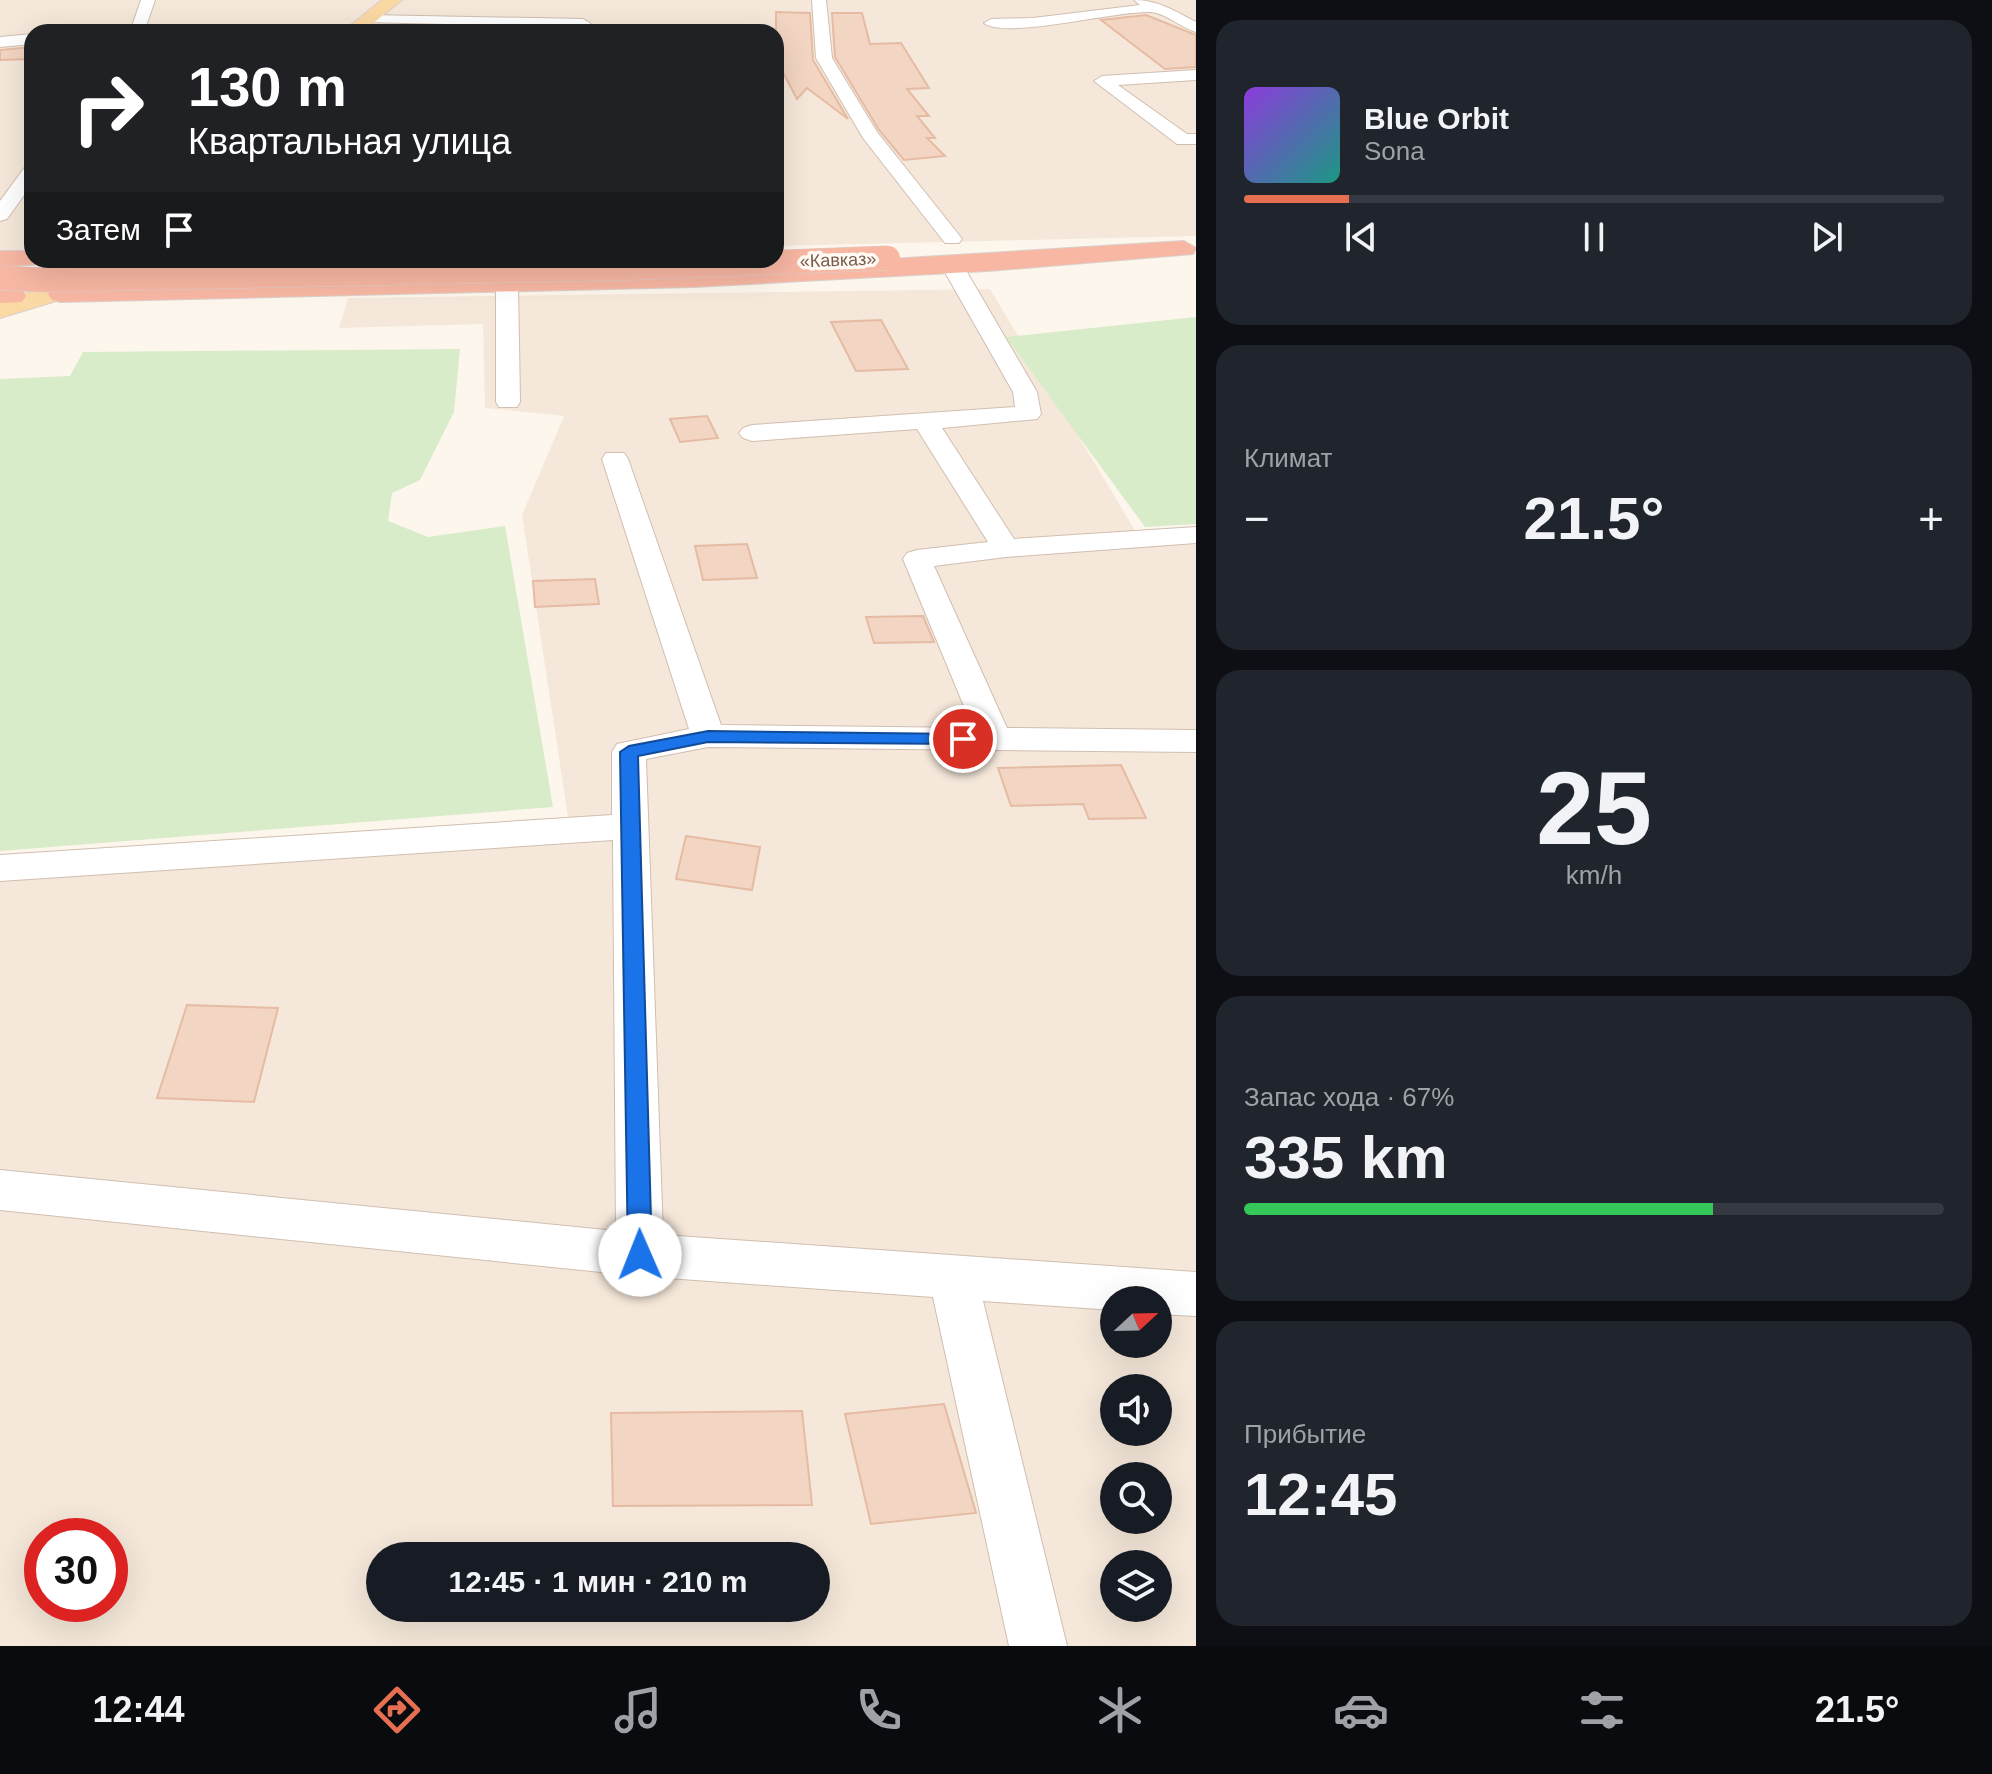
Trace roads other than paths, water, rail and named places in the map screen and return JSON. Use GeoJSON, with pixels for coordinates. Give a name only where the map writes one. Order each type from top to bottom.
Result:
{"type":"FeatureCollection","features":[{"type":"Feature","properties":{"kind":"highway"},"geometry":{"type":"LineString","coordinates":[[784,246],[897,247],[952,239],[990,238],[1193,243]]}},
{"type":"Feature","properties":{"kind":"highway"},"geometry":{"type":"LineString","coordinates":[[61,294],[156,288],[507,284],[953,267],[1193,243]]}},
{"type":"Feature","properties":{"kind":"highway","name":"«Кавказ»"},"geometry":{"type":"LineString","coordinates":[[784,253],[897,247],[1193,243]]}},
{"type":"Feature","properties":{"kind":"highway","name":"«Кавказ»"},"geometry":{"type":"LineString","coordinates":[[784,255],[897,247]]}},
{"type":"Feature","properties":{"kind":"highway"},"geometry":{"type":"LineString","coordinates":[[0,259],[24,260]]}},
{"type":"Feature","properties":{"kind":"highway"},"geometry":{"type":"LineString","coordinates":[[0,269],[166,268]]}},
{"type":"Feature","properties":{"kind":"highway","name":"«Кавказ»"},"geometry":{"type":"LineString","coordinates":[[3,294],[64,280],[611,268]]}},
{"type":"Feature","properties":{"kind":"main road"},"geometry":{"type":"LineString","coordinates":[[362,24],[393,0]]}},
{"type":"Feature","properties":{"kind":"main road"},"geometry":{"type":"LineString","coordinates":[[0,269],[24,262]]}},
{"type":"Feature","properties":{"kind":"main road"},"geometry":{"type":"LineString","coordinates":[[3,294],[61,294],[87,283],[90,268]]}},
{"type":"Feature","properties":{"kind":"street"},"geometry":{"type":"LineString","coordinates":[[136,24],[148,0]]}},
{"type":"Feature","properties":{"kind":"street"},"geometry":{"type":"LineString","coordinates":[[819,0],[824,58],[869,134],[952,239]]}},
{"type":"Feature","properties":{"kind":"street"},"geometry":{"type":"LineString","coordinates":[[1141,0],[1196,28]]}},
{"type":"Feature","properties":{"kind":"street"},"geometry":{"type":"LineString","coordinates":[[991,23],[1033,22],[1157,7]]}},
{"type":"Feature","properties":{"kind":"street"},"geometry":{"type":"LineString","coordinates":[[369,19],[583,24]]}},
{"type":"Feature","properties":{"kind":"street"},"geometry":{"type":"LineString","coordinates":[[0,42],[24,40]]}},
{"type":"Feature","properties":{"kind":"street"},"geometry":{"type":"LineString","coordinates":[[1196,75],[1102,81],[1183,140],[1196,139]]}},
{"type":"Feature","properties":{"kind":"street"},"geometry":{"type":"LineString","coordinates":[[0,172],[24,171]]}},
{"type":"Feature","properties":{"kind":"street"},"geometry":{"type":"LineString","coordinates":[[0,215],[24,182]]}},
{"type":"Feature","properties":{"kind":"street"},"geometry":{"type":"LineString","coordinates":[[752,433],[1028,414],[1025,392],[953,267]]}},
{"type":"Feature","properties":{"kind":"street"},"geometry":{"type":"LineString","coordinates":[[507,284],[508,402]]}},
{"type":"Feature","properties":{"kind":"street"},"geometry":{"type":"LineString","coordinates":[[926,423],[1006,548]]}},
{"type":"Feature","properties":{"kind":"street"},"geometry":{"type":"LineString","coordinates":[[615,459],[708,736]]}},
{"type":"Feature","properties":{"kind":"street"},"geometry":{"type":"LineString","coordinates":[[995,739],[917,559],[1006,548],[1196,535]]}},
{"type":"Feature","properties":{"kind":"street"},"geometry":{"type":"LineString","coordinates":[[640,1255],[629,752],[708,736],[1196,741]]}},
{"type":"Feature","properties":{"kind":"street"},"geometry":{"type":"LineString","coordinates":[[0,868],[630,826]]}},
{"type":"Feature","properties":{"kind":"street"},"geometry":{"type":"LineString","coordinates":[[0,1190],[640,1255],[1196,1294]]}},
{"type":"Feature","properties":{"kind":"street"},"geometry":{"type":"LineString","coordinates":[[953,1277],[1038,1646]]}}]}
